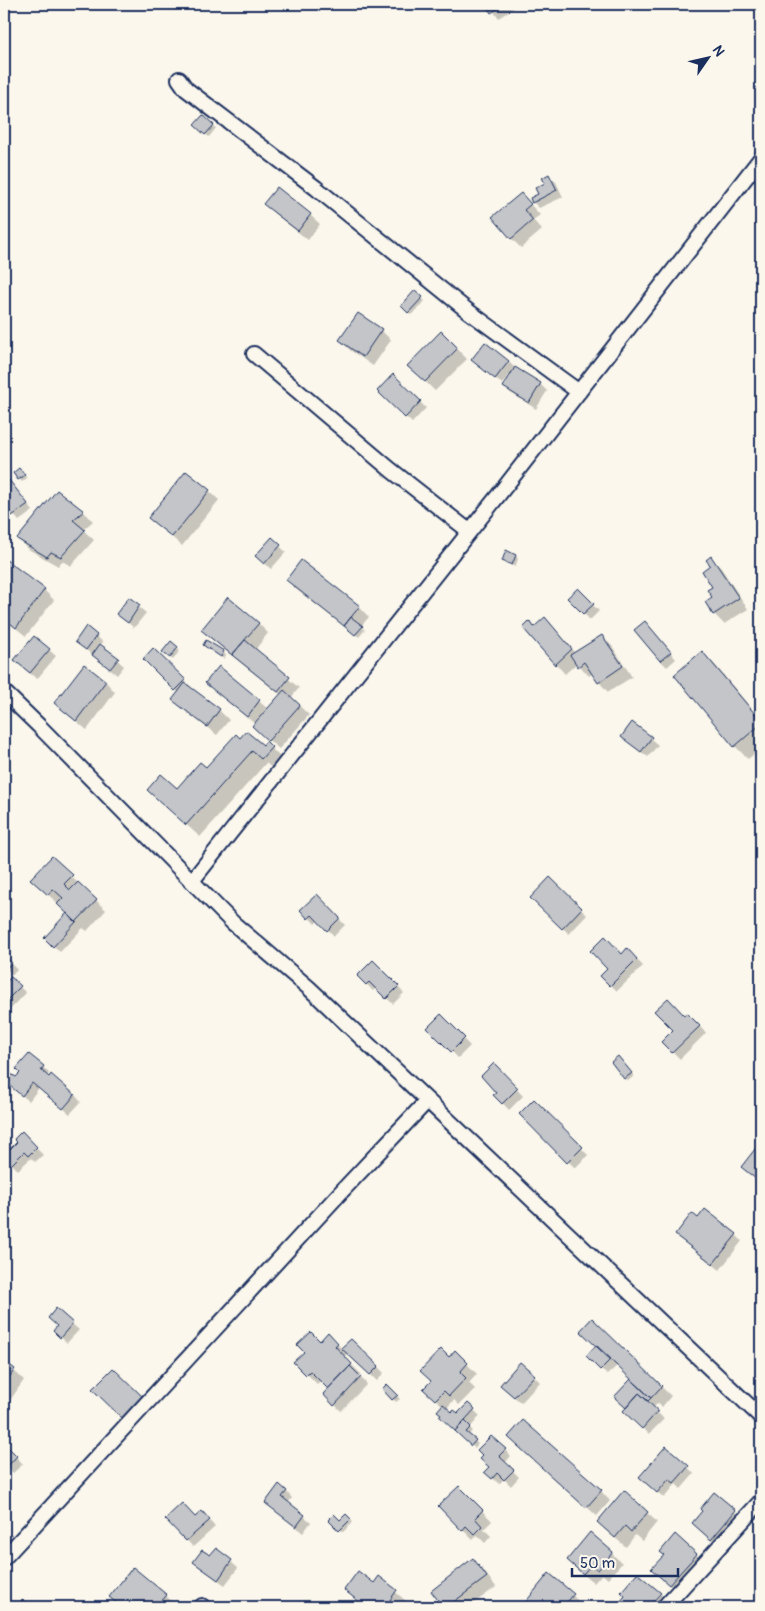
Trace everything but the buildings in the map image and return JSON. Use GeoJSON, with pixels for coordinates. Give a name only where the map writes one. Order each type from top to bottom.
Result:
{"type":"FeatureCollection","features":[{"type":"Feature","properties":{"kind":"street"},"geometry":{"type":"LineString","coordinates":[[178,79],[186,89],[316,188],[468,311],[579,392]]}},
{"type":"Feature","properties":{"kind":"street"},"geometry":{"type":"LineString","coordinates":[[192,881],[579,392],[761,158]]}},
{"type":"Feature","properties":{"kind":"street"},"geometry":{"type":"LineString","coordinates":[[254,354],[391,470],[469,531]]}},
{"type":"Feature","properties":{"kind":"street"},"geometry":{"type":"LineString","coordinates":[[4,692],[233,923],[309,988],[761,1417]]}},
{"type":"Feature","properties":{"kind":"street"},"geometry":{"type":"LineString","coordinates":[[4,1558],[427,1101]]}},
{"type":"Feature","properties":{"kind":"street"},"geometry":{"type":"LineString","coordinates":[[664,1607],[761,1501]]}}]}
